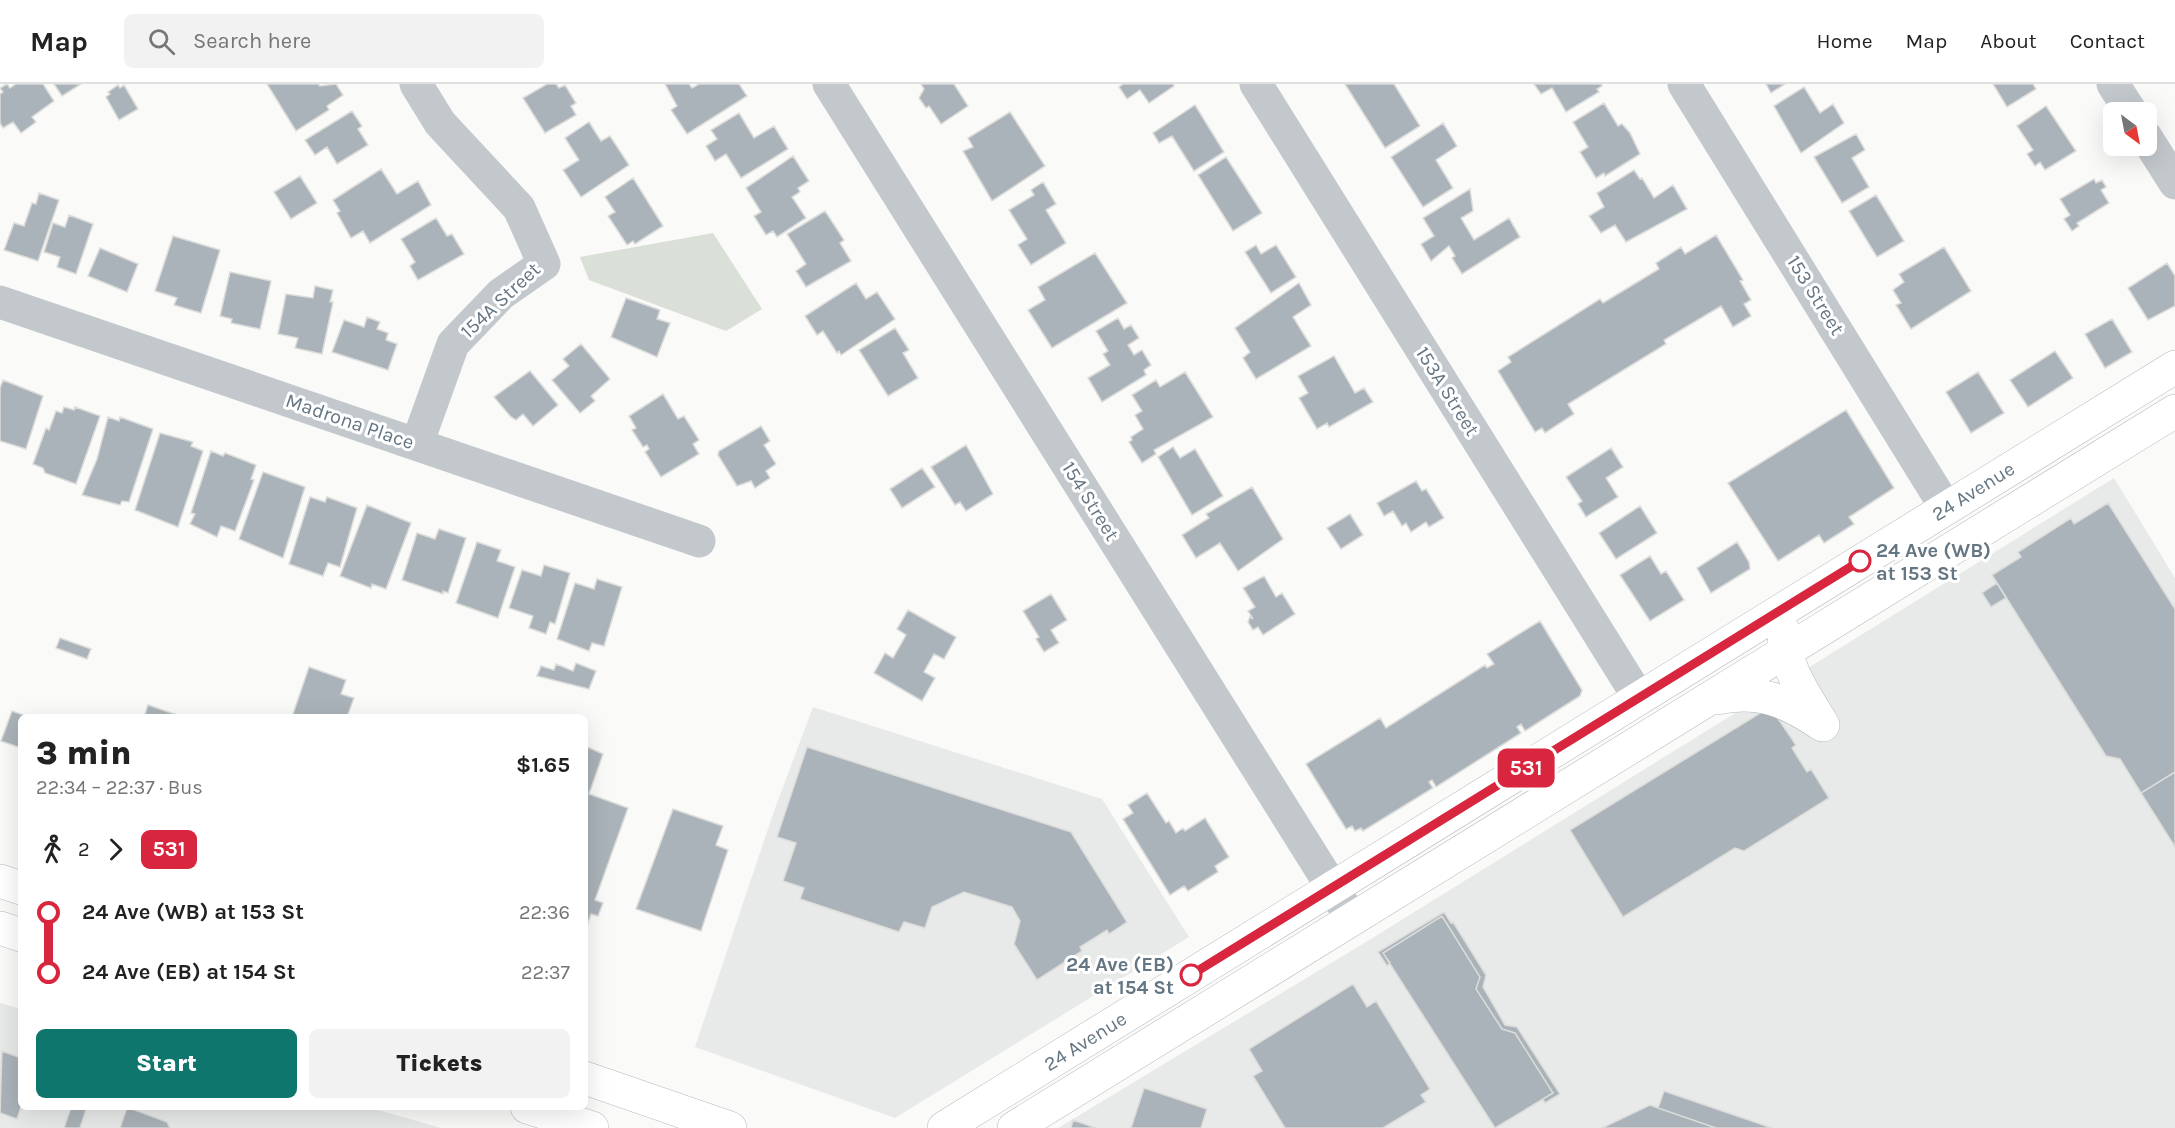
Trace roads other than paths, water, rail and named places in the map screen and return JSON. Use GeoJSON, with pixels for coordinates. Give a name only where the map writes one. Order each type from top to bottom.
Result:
{"type":"FeatureCollection","features":[{"type":"Feature","properties":{"kind":"main road","name":"24 Avenue"},"geometry":{"type":"LineString","coordinates":[[944,1128],[2175,367]]}},
{"type":"Feature","properties":{"kind":"main road","name":"24 Avenue"},"geometry":{"type":"LineString","coordinates":[[1014,1128],[2175,411]]}},
{"type":"Feature","properties":{"kind":"main road"},"geometry":{"type":"LineString","coordinates":[[1711,698],[1739,693],[1771,697],[1797,708],[1823,725],[1794,678],[1785,652],[1783,632],[1807,616],[1864,558]]}},
{"type":"Feature","properties":{"kind":"main road"},"geometry":{"type":"LineString","coordinates":[[0,881],[18,887]]}},
{"type":"Feature","properties":{"kind":"main road"},"geometry":{"type":"LineString","coordinates":[[0,901],[18,906]]}},
{"type":"Feature","properties":{"kind":"main road"},"geometry":{"type":"LineString","coordinates":[[0,928],[18,934]]}},
{"type":"Feature","properties":{"kind":"main road"},"geometry":{"type":"LineString","coordinates":[[588,1079],[730,1128]]}},
{"type":"Feature","properties":{"kind":"main road"},"geometry":{"type":"LineString","coordinates":[[536,1110],[592,1128]]}},
{"type":"Feature","properties":{"kind":"street","name":"154A Street"},"geometry":{"type":"LineString","coordinates":[[416,84],[440,123],[519,208],[544,264],[501,294],[453,344],[417,444]]}},
{"type":"Feature","properties":{"kind":"street","name":"154 Street"},"geometry":{"type":"LineString","coordinates":[[829,84],[1352,919]]}},
{"type":"Feature","properties":{"kind":"street","name":"153A Street"},"geometry":{"type":"LineString","coordinates":[[1257,84],[1639,698]]}},
{"type":"Feature","properties":{"kind":"street","name":"153 Street"},"geometry":{"type":"LineString","coordinates":[[1684,84],[1946,508]]}},
{"type":"Feature","properties":{"kind":"street"},"geometry":{"type":"LineString","coordinates":[[2113,84],[2125,102]]}},
{"type":"Feature","properties":{"kind":"street"},"geometry":{"type":"LineString","coordinates":[[2157,154],[2175,183]]}},
{"type":"Feature","properties":{"kind":"street","name":"Madrona Place"},"geometry":{"type":"LineString","coordinates":[[0,302],[699,541]]}},
{"type":"Feature","properties":{"kind":"place","name":"24 Ave (WB) at 153 St"},"geometry":{"type":"Point","coordinates":[1860,561]}},
{"type":"Feature","properties":{"kind":"place","name":"24 Ave (EB) at 154 St"},"geometry":{"type":"Point","coordinates":[1191,975]}}]}
